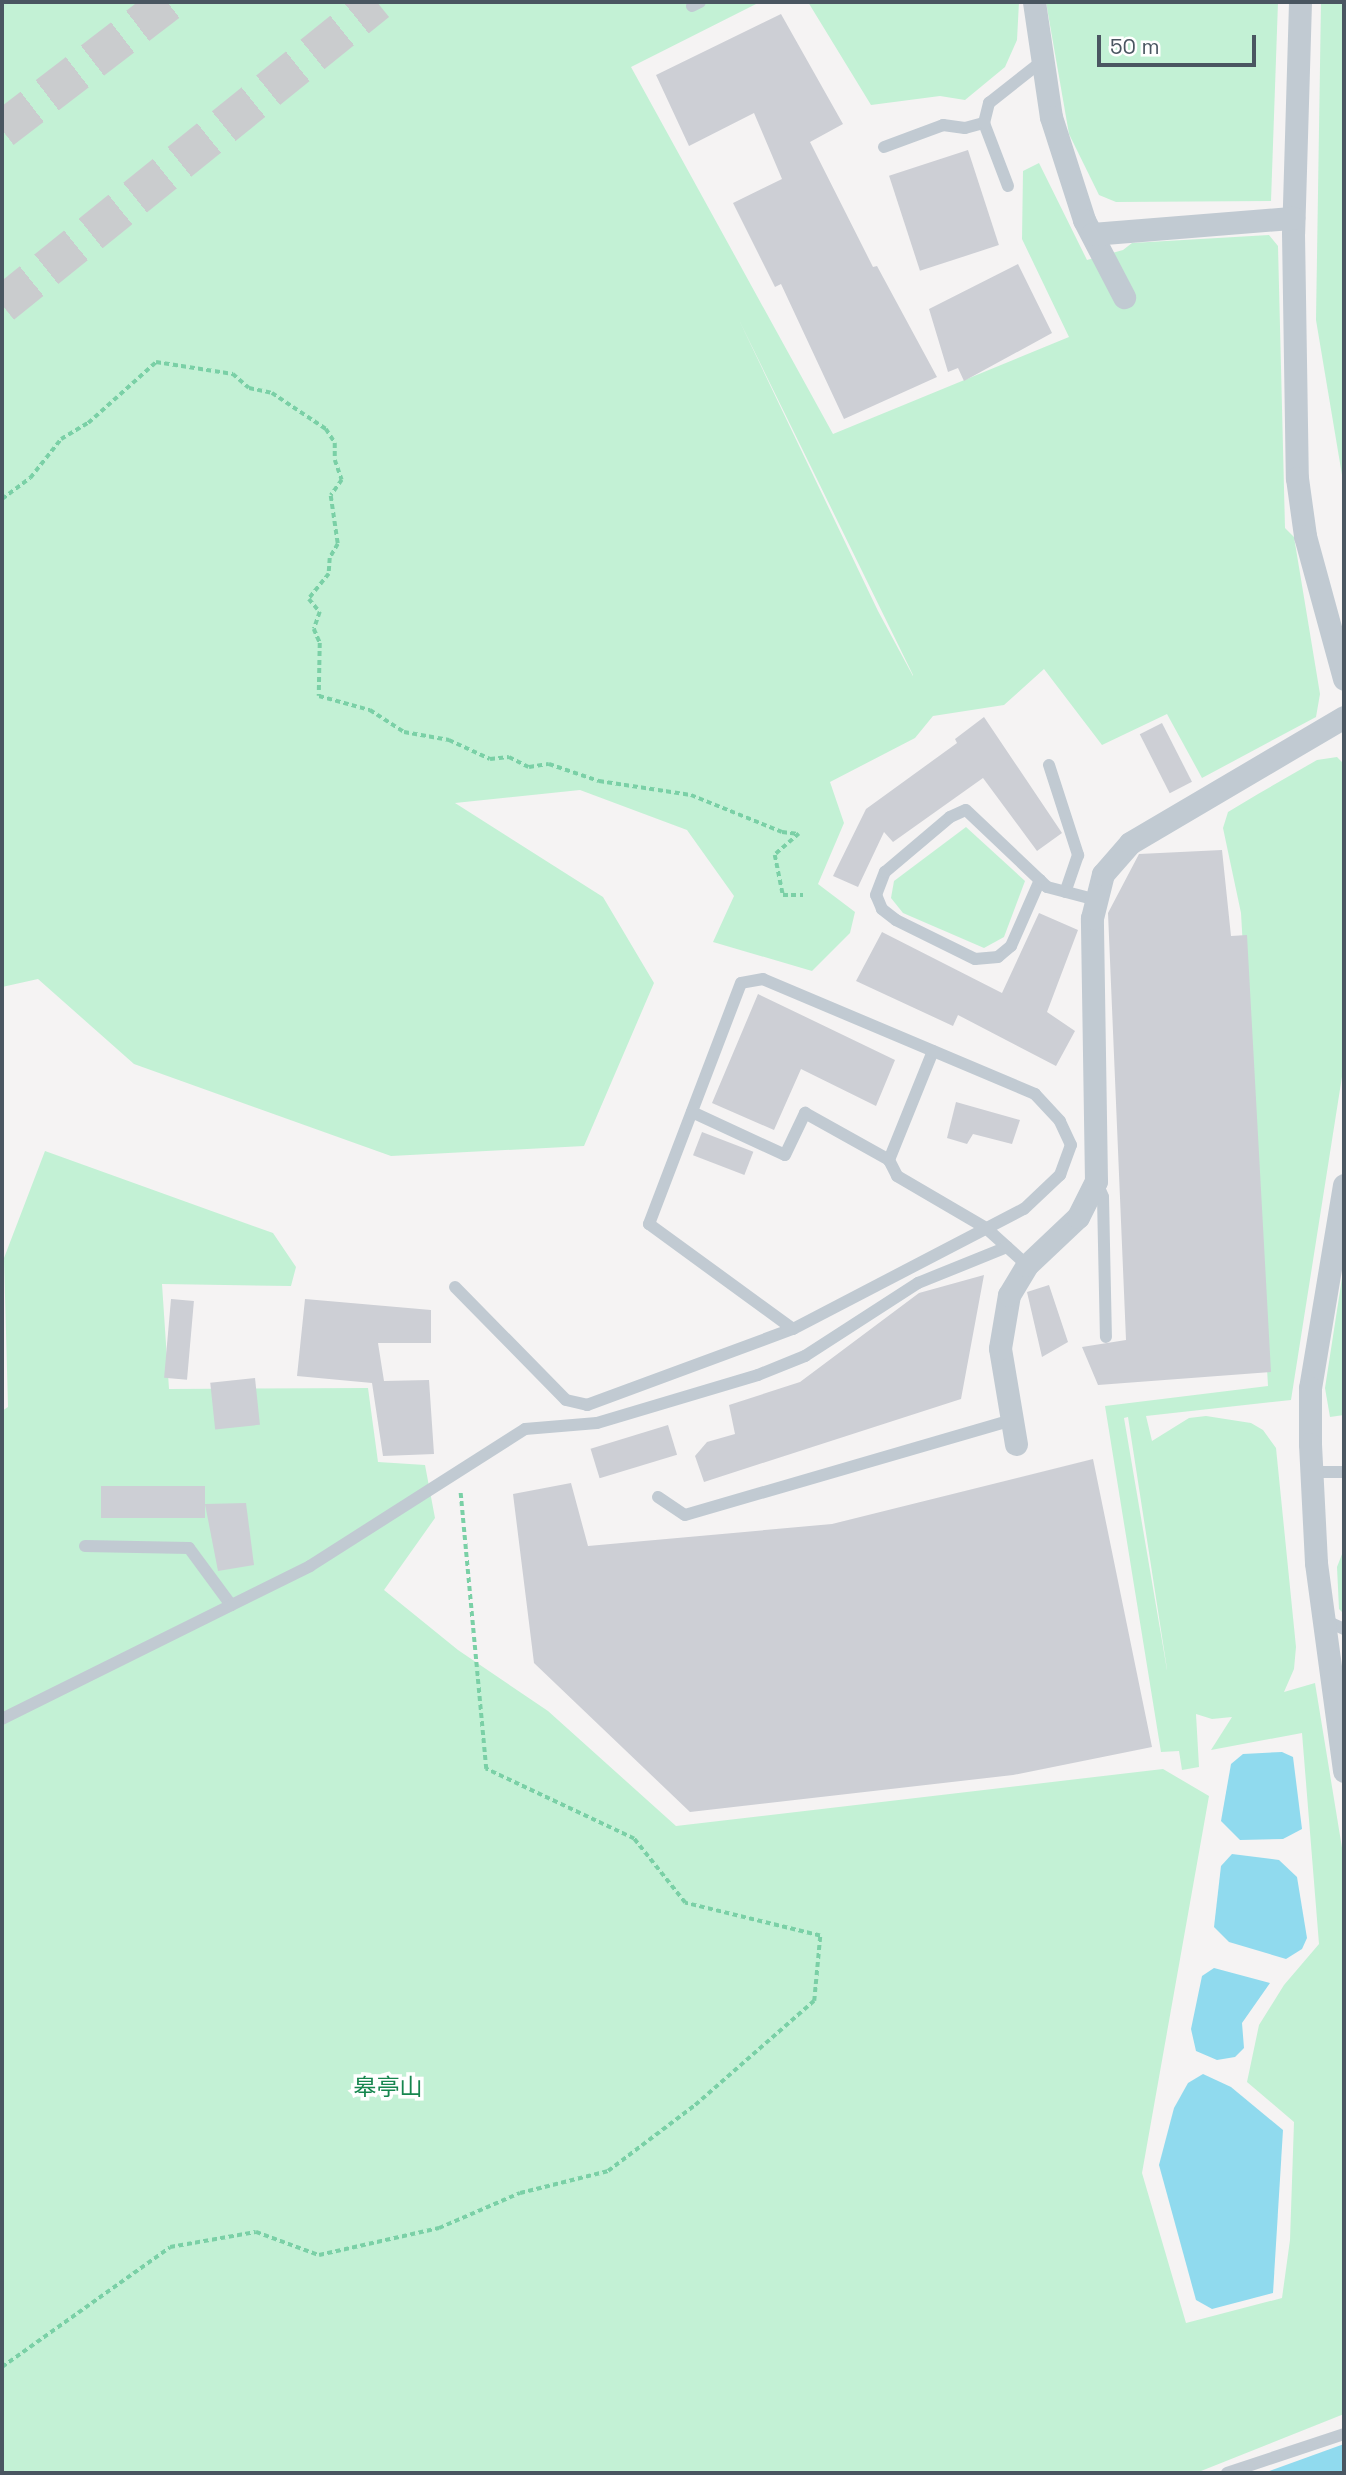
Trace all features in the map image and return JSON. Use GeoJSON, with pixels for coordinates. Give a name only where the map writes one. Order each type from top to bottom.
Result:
{"type":"FeatureCollection","features":[{"type":"Feature","properties":{"kind":"street"},"geometry":{"type":"LineString","coordinates":[[1034,2],[1051,117],[1092,234],[1124,297]]}},
{"type":"Feature","properties":{"kind":"street"},"geometry":{"type":"LineString","coordinates":[[1300,2],[1293,218],[1297,478],[1305,536],[1344,680]]}},
{"type":"Feature","properties":{"kind":"street"},"geometry":{"type":"LineString","coordinates":[[1092,234],[1293,218]]}},
{"type":"Feature","properties":{"kind":"street"},"geometry":{"type":"LineString","coordinates":[[1016,1444],[1000,1348],[1009,1295],[1027,1265],[1078,1217],[1096,1181],[1092,918],[1103,874],[1130,843],[1344,717]]}},
{"type":"Feature","properties":{"kind":"street"},"geometry":{"type":"LineString","coordinates":[[1344,1185],[1310,1388],[1311,1472],[1334,1625],[1344,1771]]}},
{"type":"Feature","properties":{"kind":"lane"},"geometry":{"type":"LineString","coordinates":[[1008,186],[984,124],[989,103],[1041,62]]}},
{"type":"Feature","properties":{"kind":"lane"},"geometry":{"type":"LineString","coordinates":[[884,147],[943,125],[965,128],[984,124]]}},
{"type":"Feature","properties":{"kind":"lane"},"geometry":{"type":"LineString","coordinates":[[1049,765],[1079,855],[1065,892]]}},
{"type":"Feature","properties":{"kind":"lane"},"geometry":{"type":"LineString","coordinates":[[1040,880],[1011,946],[998,957],[975,959],[896,920],[882,909],[876,895],[885,872],[950,817],[966,810],[1040,880],[1065,892],[1097,900]]}},
{"type":"Feature","properties":{"kind":"lane"},"geometry":{"type":"LineString","coordinates":[[454,1287],[566,1400],[587,1405],[793,1329],[1024,1209],[1060,1175],[1071,1145],[1060,1121],[1035,1094],[763,979],[741,983],[649,1224],[793,1329]]}},
{"type":"Feature","properties":{"kind":"lane"},"geometry":{"type":"LineString","coordinates":[[890,1160],[933,1051]]}},
{"type":"Feature","properties":{"kind":"lane"},"geometry":{"type":"LineString","coordinates":[[692,1112],[785,1155],[805,1113],[890,1160],[897,1176],[986,1228],[1027,1265]]}},
{"type":"Feature","properties":{"kind":"lane"},"geometry":{"type":"LineString","coordinates":[[1096,1181],[1103,1197],[1106,1337]]}},
{"type":"Feature","properties":{"kind":"lane"},"geometry":{"type":"LineString","coordinates":[[2,1719],[310,1566],[458,1468],[525,1429],[597,1423],[805,1356],[918,1283],[1007,1247]]}},
{"type":"Feature","properties":{"kind":"lane"},"geometry":{"type":"LineString","coordinates":[[658,1497],[685,1515],[1012,1420]]}},
{"type":"Feature","properties":{"kind":"lane"},"geometry":{"type":"LineString","coordinates":[[1311,1472],[1344,1472]]}},
{"type":"Feature","properties":{"kind":"lane"},"geometry":{"type":"LineString","coordinates":[[85,1546],[189,1548],[231,1605]]}},
{"type":"Feature","properties":{"kind":"lane"},"geometry":{"type":"LineString","coordinates":[[1227,2473],[1344,2434]]}},
{"type":"Feature","properties":{"kind":"path"},"geometry":{"type":"LineString","coordinates":[[2,499],[30,478],[61,439],[88,424],[156,362],[233,374],[249,388],[271,393],[326,429],[335,443],[335,460],[342,480],[331,496],[338,544],[329,574],[309,599],[320,611],[314,629],[320,643],[319,696],[370,710],[404,732],[449,740],[490,759],[509,757],[529,767],[550,764],[599,781],[691,795],[782,832],[799,834],[775,855],[783,895],[803,895]]}},
{"type":"Feature","properties":{"kind":"path"},"geometry":{"type":"LineString","coordinates":[[2,2367],[170,2247],[256,2232],[319,2255],[439,2228],[520,2193],[608,2171],[695,2105],[814,2001],[820,1936],[685,1903],[634,1839],[486,1769],[458,1468]]}},
{"type":"Feature","properties":{"kind":"green space"},"geometry":{"type":"Polygon","coordinates":[[[2,2],[760,2],[631,67],[833,434],[1069,337],[1022,239],[1023,171],[1039,163],[1087,260],[1123,250],[1132,243],[1269,235],[1278,246],[1285,528],[1294,537],[1320,694],[1316,717],[1202,778],[1167,714],[1102,745],[1044,669],[1004,705],[933,716],[915,738],[830,782],[844,823],[818,884],[855,912],[850,933],[812,971],[713,942],[734,896],[687,830],[580,790],[455,803],[603,897],[654,983],[584,1146],[391,1156],[134,1064],[38,979],[2,987],[2,2]],[[739,320],[878,611],[913,676],[739,320]]]}},
{"type":"Feature","properties":{"kind":"green space"},"geometry":{"type":"Polygon","coordinates":[[[808,2],[1019,2],[1017,40],[1005,67],[965,100],[940,96],[871,105],[808,2]]]}},
{"type":"Feature","properties":{"kind":"green space"},"geometry":{"type":"Polygon","coordinates":[[[1046,2],[1278,2],[1271,201],[1116,202],[1099,195],[1069,134],[1046,2]]]}},
{"type":"Feature","properties":{"kind":"green space"},"geometry":{"type":"Polygon","coordinates":[[[1321,2],[1344,2],[1344,487],[1316,320],[1321,2]]]}},
{"type":"Feature","properties":{"kind":"green space","name":"皋亭山"},"geometry":{"type":"Polygon","coordinates":[[[1337,757],[1344,764],[1344,1064],[1291,1400],[1146,1416],[1152,1441],[1189,1418],[1206,1416],[1251,1423],[1263,1430],[1276,1448],[1296,1647],[1294,1669],[1284,1692],[1315,1683],[1344,1860],[1344,2414],[1196,2473],[2,2473],[2,1411],[8,1407],[4,1258],[45,1151],[273,1233],[296,1267],[291,1286],[162,1284],[169,1389],[368,1388],[378,1462],[425,1465],[435,1518],[384,1590],[458,1650],[548,1711],[676,1826],[1163,1769],[1209,1796],[1142,2173],[1186,2323],[1282,2298],[1290,2240],[1294,2122],[1247,2082],[1259,2025],[1284,1985],[1319,1944],[1302,1733],[1211,1750],[1232,1717],[1212,1719],[1196,1714],[1199,1767],[1182,1770],[1179,1751],[1161,1752],[1105,1406],[1268,1386],[1241,913],[1223,828],[1228,812],[1317,760],[1337,757]],[[1128,1417],[1124,1418],[1167,1670],[1128,1417]]]}},
{"type":"Feature","properties":{"kind":"green space"},"geometry":{"type":"Polygon","coordinates":[[[966,827],[1025,881],[1004,937],[984,948],[903,913],[891,898],[894,881],[966,827]]]}},
{"type":"Feature","properties":{"kind":"green space"},"geometry":{"type":"Polygon","coordinates":[[[1344,1265],[1344,1415],[1330,1417],[1325,1388],[1344,1265]]]}},
{"type":"Feature","properties":{"kind":"green space"},"geometry":{"type":"Polygon","coordinates":[[[1344,1549],[1344,1614],[1339,1609],[1337,1567],[1344,1549]]]}},
{"type":"Feature","properties":{"kind":"water"},"geometry":{"type":"Polygon","coordinates":[[[1282,1752],[1293,1757],[1302,1829],[1283,1839],[1240,1840],[1221,1821],[1231,1764],[1243,1754],[1282,1752]]]}},
{"type":"Feature","properties":{"kind":"water"},"geometry":{"type":"Polygon","coordinates":[[[1232,1854],[1279,1860],[1297,1877],[1307,1938],[1302,1949],[1286,1959],[1229,1942],[1214,1927],[1221,1866],[1232,1854]]]}},
{"type":"Feature","properties":{"kind":"water"},"geometry":{"type":"Polygon","coordinates":[[[1214,1968],[1270,1983],[1242,2023],[1244,2048],[1235,2057],[1217,2060],[1196,2051],[1191,2029],[1202,1976],[1214,1968]]]}},
{"type":"Feature","properties":{"kind":"water"},"geometry":{"type":"Polygon","coordinates":[[[1203,2074],[1231,2087],[1283,2130],[1273,2293],[1212,2309],[1196,2300],[1159,2165],[1174,2108],[1188,2083],[1203,2074]]]}},
{"type":"Feature","properties":{"kind":"water"},"geometry":{"type":"Polygon","coordinates":[[[1344,2444],[1344,2473],[1264,2473],[1344,2444]]]}},
{"type":"Feature","properties":{"kind":"building"},"geometry":{"type":"Polygon","coordinates":[[[781,14],[843,124],[810,142],[873,267],[877,266],[937,377],[844,419],[781,284],[775,287],[733,203],[782,179],[754,113],[689,146],[656,75],[781,14]]]}},
{"type":"Feature","properties":{"kind":"building"},"geometry":{"type":"Polygon","coordinates":[[[968,150],[999,245],[920,271],[889,176],[968,150]]]}},
{"type":"Feature","properties":{"kind":"building"},"geometry":{"type":"Polygon","coordinates":[[[1018,264],[1052,333],[964,381],[958,368],[948,372],[929,309],[1018,264]]]}},
{"type":"Feature","properties":{"kind":"building"},"geometry":{"type":"Polygon","coordinates":[[[984,717],[1062,833],[1037,851],[983,778],[893,842],[884,832],[858,887],[833,876],[866,809],[957,743],[955,739],[984,717]]]}},
{"type":"Feature","properties":{"kind":"building"},"geometry":{"type":"Polygon","coordinates":[[[1162,723],[1192,782],[1170,793],[1140,734],[1162,723]]]}},
{"type":"Feature","properties":{"kind":"building"},"geometry":{"type":"Polygon","coordinates":[[[1222,850],[1231,936],[1247,935],[1271,1372],[1098,1385],[1082,1347],[1126,1340],[1108,913],[1139,854],[1222,850]]]}},
{"type":"Feature","properties":{"kind":"building"},"geometry":{"type":"Polygon","coordinates":[[[1039,913],[1078,930],[1047,1012],[1075,1031],[1056,1066],[958,1015],[953,1026],[856,981],[882,932],[1002,993],[1039,913]]]}},
{"type":"Feature","properties":{"kind":"building"},"geometry":{"type":"Polygon","coordinates":[[[758,994],[895,1060],[876,1106],[801,1069],[774,1130],[712,1103],[758,994]]]}},
{"type":"Feature","properties":{"kind":"building"},"geometry":{"type":"Polygon","coordinates":[[[956,1102],[1020,1120],[1012,1144],[973,1134],[967,1144],[947,1138],[956,1102]]]}},
{"type":"Feature","properties":{"kind":"building"},"geometry":{"type":"Polygon","coordinates":[[[702,1132],[753,1152],[744,1175],[693,1155],[702,1132]]]}},
{"type":"Feature","properties":{"kind":"building"},"geometry":{"type":"Polygon","coordinates":[[[984,1275],[961,1399],[704,1482],[695,1456],[707,1442],[735,1434],[729,1405],[800,1382],[919,1293],[984,1275]]]}},
{"type":"Feature","properties":{"kind":"building"},"geometry":{"type":"Polygon","coordinates":[[[1049,1285],[1068,1342],[1042,1357],[1027,1292],[1049,1285]]]}},
{"type":"Feature","properties":{"kind":"building"},"geometry":{"type":"Polygon","coordinates":[[[171,1299],[194,1301],[187,1380],[164,1378],[171,1299]]]}},
{"type":"Feature","properties":{"kind":"building"},"geometry":{"type":"Polygon","coordinates":[[[305,1299],[431,1310],[431,1343],[378,1343],[384,1381],[429,1380],[434,1454],[383,1456],[372,1383],[297,1376],[305,1299]]]}},
{"type":"Feature","properties":{"kind":"building"},"geometry":{"type":"Polygon","coordinates":[[[255,1378],[260,1425],[215,1429],[210,1383],[255,1378]]]}},
{"type":"Feature","properties":{"kind":"building"},"geometry":{"type":"Polygon","coordinates":[[[668,1425],[677,1455],[600,1478],[591,1449],[668,1425]]]}},
{"type":"Feature","properties":{"kind":"building"},"geometry":{"type":"Polygon","coordinates":[[[1093,1459],[1152,1747],[1013,1775],[690,1812],[534,1663],[513,1494],[571,1483],[588,1546],[832,1524],[1093,1459]]]}},
{"type":"Feature","properties":{"kind":"building"},"geometry":{"type":"Polygon","coordinates":[[[101,1486],[205,1486],[205,1518],[101,1518],[101,1486]]]}},
{"type":"Feature","properties":{"kind":"building"},"geometry":{"type":"Polygon","coordinates":[[[246,1503],[254,1565],[218,1571],[205,1504],[246,1503]]]}},
{"type":"Feature","properties":{"kind":"tunnel"},"geometry":{"type":"LineString","coordinates":[[2,130],[169,2]]}},
{"type":"Feature","properties":{"kind":"tunnel"},"geometry":{"type":"LineString","coordinates":[[2,305],[377,2]]}}]}
